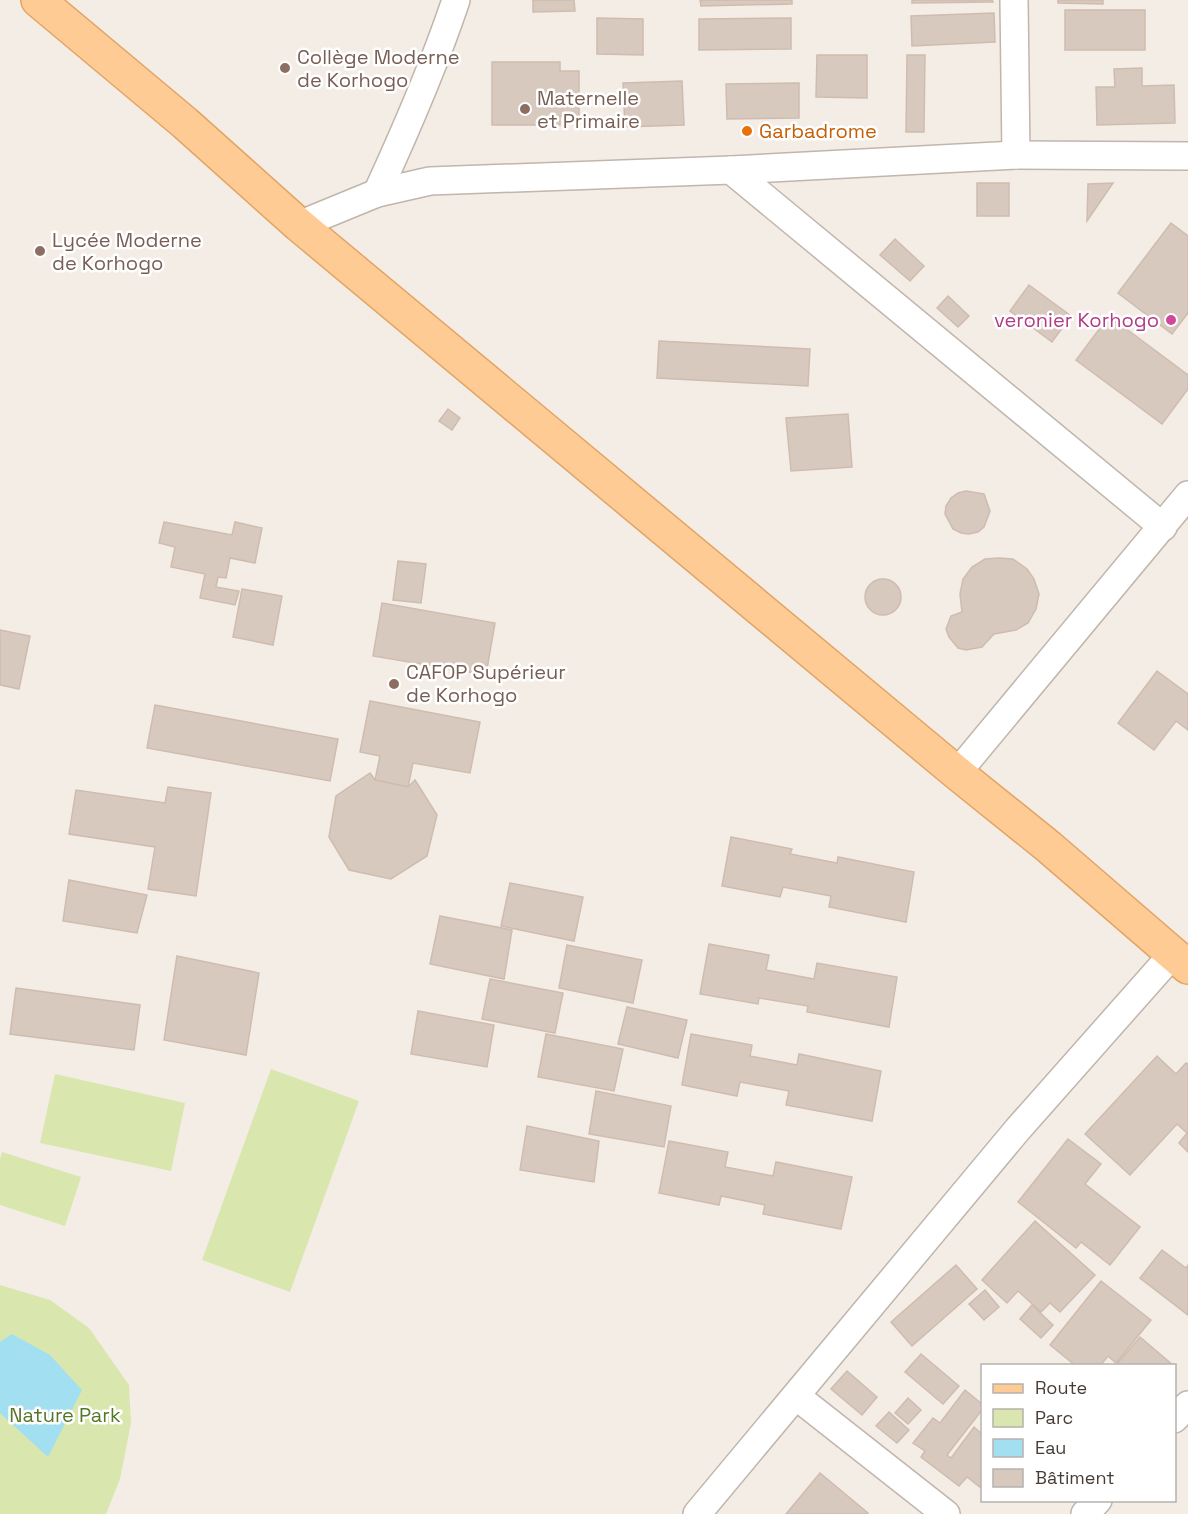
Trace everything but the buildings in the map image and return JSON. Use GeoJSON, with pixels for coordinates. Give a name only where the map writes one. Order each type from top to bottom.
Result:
{"type":"FeatureCollection","features":[{"type":"Feature","properties":{"kind":"main road"},"geometry":{"type":"LineString","coordinates":[[38,0],[185,123],[299,225],[1049,847],[1180,961]]}},
{"type":"Feature","properties":{"kind":"street"},"geometry":{"type":"LineString","coordinates":[[377,194],[446,31],[456,0]]}},
{"type":"Feature","properties":{"kind":"street"},"geometry":{"type":"LineString","coordinates":[[1014,0],[1016,155]]}},
{"type":"Feature","properties":{"kind":"street"},"geometry":{"type":"LineString","coordinates":[[299,225],[377,194],[430,181],[731,171],[1016,155],[1188,156]]}},
{"type":"Feature","properties":{"kind":"street"},"geometry":{"type":"LineString","coordinates":[[731,171],[1163,527]]}},
{"type":"Feature","properties":{"kind":"street"},"geometry":{"type":"LineString","coordinates":[[957,773],[1188,495]]}},
{"type":"Feature","properties":{"kind":"street"},"geometry":{"type":"LineString","coordinates":[[697,1514],[1018,1129],[1180,961]]}},
{"type":"Feature","properties":{"kind":"street"},"geometry":{"type":"LineString","coordinates":[[796,1396],[946,1514]]}},
{"type":"Feature","properties":{"kind":"street"},"geometry":{"type":"LineString","coordinates":[[1176,1417],[1188,1405]]}},
{"type":"Feature","properties":{"kind":"street"},"geometry":{"type":"LineString","coordinates":[[1085,1514],[1096,1502]]}},
{"type":"Feature","properties":{"kind":"green space"},"geometry":{"type":"Polygon","coordinates":[[[271,1069],[359,1101],[290,1292],[202,1260],[271,1069]]]}},
{"type":"Feature","properties":{"kind":"green space"},"geometry":{"type":"Polygon","coordinates":[[[55,1074],[185,1103],[171,1171],[40,1143],[55,1074]]]}},
{"type":"Feature","properties":{"kind":"green space"},"geometry":{"type":"Polygon","coordinates":[[[2,1152],[81,1177],[65,1226],[0,1205],[2,1152]]]}},
{"type":"Feature","properties":{"kind":"green space","name":"Nature Park"},"geometry":{"type":"Polygon","coordinates":[[[0,1285],[50,1300],[89,1328],[129,1385],[131,1423],[120,1479],[106,1514],[0,1514],[0,1285]]]}},
{"type":"Feature","properties":{"kind":"water"},"geometry":{"type":"Polygon","coordinates":[[[12,1334],[50,1355],[82,1390],[48,1457],[0,1413],[0,1342],[12,1334]]]}},
{"type":"Feature","properties":{"kind":"place","name":"Collège Moderne de Korhogo"},"geometry":{"type":"Point","coordinates":[285,68]}},
{"type":"Feature","properties":{"kind":"place","name":"Maternelle et Primaire"},"geometry":{"type":"Point","coordinates":[525,109]}},
{"type":"Feature","properties":{"kind":"place","name":"Garbadrome"},"geometry":{"type":"Point","coordinates":[747,131]}},
{"type":"Feature","properties":{"kind":"place","name":"Lycée Moderne de Korhogo"},"geometry":{"type":"Point","coordinates":[40,251]}},
{"type":"Feature","properties":{"kind":"place","name":"veronier Korhogo"},"geometry":{"type":"Point","coordinates":[1171,320]}},
{"type":"Feature","properties":{"kind":"place","name":"CAFOP Supérieur de Korhogo"},"geometry":{"type":"Point","coordinates":[394,684]}}]}
